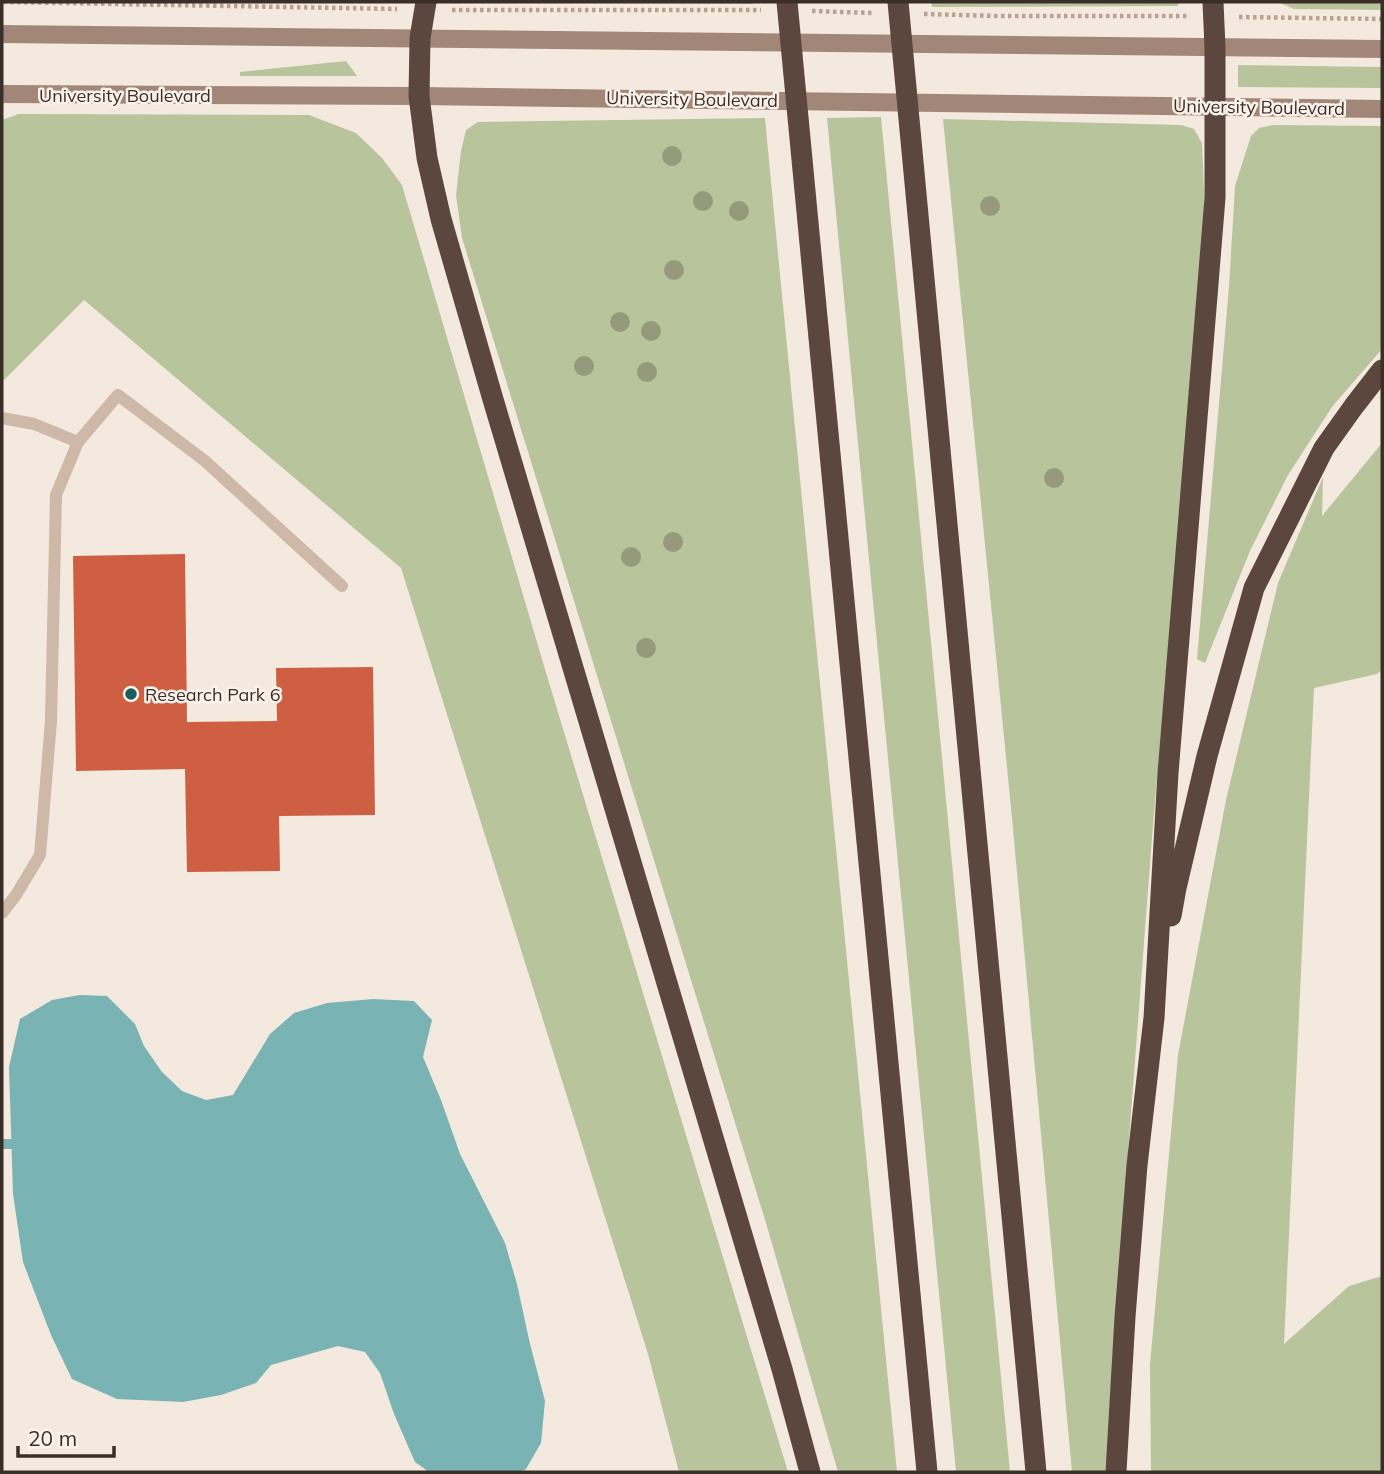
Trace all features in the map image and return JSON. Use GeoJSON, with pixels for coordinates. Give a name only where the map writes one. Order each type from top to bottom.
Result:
{"type":"FeatureCollection","features":[{"type":"Feature","properties":{"kind":"highway"},"geometry":{"type":"LineString","coordinates":[[787,2],[927,1472]]}},
{"type":"Feature","properties":{"kind":"highway"},"geometry":{"type":"LineString","coordinates":[[898,2],[1036,1472]]}},
{"type":"Feature","properties":{"kind":"highway"},"geometry":{"type":"LineString","coordinates":[[1116,1472],[1124,1330],[1136,1179],[1154,1018],[1168,773],[1215,198],[1213,2]]}},
{"type":"Feature","properties":{"kind":"highway"},"geometry":{"type":"LineString","coordinates":[[425,6],[420,38],[419,96],[426,158],[442,219],[810,1472]]}},
{"type":"Feature","properties":{"kind":"highway"},"geometry":{"type":"LineString","coordinates":[[1154,1018],[1176,888],[1208,756],[1254,588],[1324,447],[1382,370]]}},
{"type":"Feature","properties":{"kind":"main road"},"geometry":{"type":"LineString","coordinates":[[2,34],[1382,49]]}},
{"type":"Feature","properties":{"kind":"main road","name":"University Boulevard"},"geometry":{"type":"LineString","coordinates":[[2,94],[419,96],[1382,108]]}},
{"type":"Feature","properties":{"kind":"lane"},"geometry":{"type":"LineString","coordinates":[[2,912],[16,895],[40,855],[51,722],[55,495],[78,442],[118,395],[205,461],[342,586]]}},
{"type":"Feature","properties":{"kind":"lane"},"geometry":{"type":"LineString","coordinates":[[2,418],[34,424],[78,442]]}},
{"type":"Feature","properties":{"kind":"path"},"geometry":{"type":"LineString","coordinates":[[3,2],[328,8],[425,6],[457,11]]}},
{"type":"Feature","properties":{"kind":"path"},"geometry":{"type":"LineString","coordinates":[[1303,18],[1382,19]]}},
{"type":"Feature","properties":{"kind":"green space"},"geometry":{"type":"Polygon","coordinates":[[[457,2],[754,2],[754,4],[457,2]]]}},
{"type":"Feature","properties":{"kind":"green space"},"geometry":{"type":"Polygon","coordinates":[[[931,2],[1179,2],[1178,6],[932,7],[931,2]]]}},
{"type":"Feature","properties":{"kind":"green space"},"geometry":{"type":"Polygon","coordinates":[[[1278,2],[1382,2],[1382,10],[1294,9],[1278,2]]]}},
{"type":"Feature","properties":{"kind":"green space"},"geometry":{"type":"Polygon","coordinates":[[[346,61],[357,76],[240,76],[240,72],[346,61]]]}},
{"type":"Feature","properties":{"kind":"green space"},"geometry":{"type":"Polygon","coordinates":[[[1238,65],[1382,67],[1382,88],[1238,87],[1238,65]]]}},
{"type":"Feature","properties":{"kind":"green space"},"geometry":{"type":"Polygon","coordinates":[[[19,114],[309,115],[356,133],[382,158],[402,185],[544,666],[788,1472],[679,1472],[648,1354],[401,568],[84,300],[2,382],[2,120],[19,114]]]}},
{"type":"Feature","properties":{"kind":"green space"},"geometry":{"type":"Polygon","coordinates":[[[881,117],[1010,1472],[956,1472],[827,118],[881,117]]]}},
{"type":"Feature","properties":{"kind":"green space"},"geometry":{"type":"Polygon","coordinates":[[[765,118],[897,1472],[838,1472],[766,1223],[462,238],[456,195],[466,130],[478,122],[765,118]]]}},
{"type":"Feature","properties":{"kind":"green space"},"geometry":{"type":"Polygon","coordinates":[[[943,119],[1181,125],[1194,129],[1202,143],[1205,214],[1123,1218],[1109,1472],[1072,1472],[1012,818],[943,119]]]}},
{"type":"Feature","properties":{"kind":"green space"},"geometry":{"type":"Polygon","coordinates":[[[1273,125],[1382,126],[1382,349],[1332,407],[1288,475],[1250,551],[1205,663],[1197,659],[1229,287],[1235,186],[1251,136],[1259,128],[1273,125]]]}},
{"type":"Feature","properties":{"kind":"green space"},"geometry":{"type":"Polygon","coordinates":[[[1382,443],[1382,670],[1377,674],[1314,688],[1284,1344],[1349,1286],[1382,1276],[1382,1472],[1151,1472],[1150,1364],[1178,1055],[1226,800],[1278,583],[1323,477],[1322,516],[1382,443]]]}},
{"type":"Feature","properties":{"kind":"water"},"geometry":{"type":"Polygon","coordinates":[[[80,995],[107,996],[135,1024],[144,1046],[162,1072],[182,1091],[206,1100],[233,1095],[270,1034],[294,1013],[327,1003],[373,999],[414,1001],[432,1020],[423,1057],[460,1154],[505,1243],[545,1401],[541,1443],[526,1469],[520,1472],[429,1472],[415,1462],[380,1373],[365,1352],[338,1346],[271,1365],[256,1383],[221,1395],[183,1402],[117,1399],[72,1379],[51,1335],[23,1262],[13,1194],[9,1067],[20,1019],[52,1000],[80,995]]]}},
{"type":"Feature","properties":{"kind":"building","name":"Research Park 6"},"geometry":{"type":"Polygon","coordinates":[[[185,554],[187,722],[277,721],[276,668],[373,667],[375,815],[279,816],[280,871],[187,872],[185,769],[76,771],[73,556],[185,554]]]}},
{"type":"Feature","properties":{"kind":"waterway"},"geometry":{"type":"LineString","coordinates":[[2,1144],[11,1144]]}},
{"type":"Feature","properties":{"kind":"place","name":"Research Park 6"},"geometry":{"type":"Point","coordinates":[131,694]}}]}
